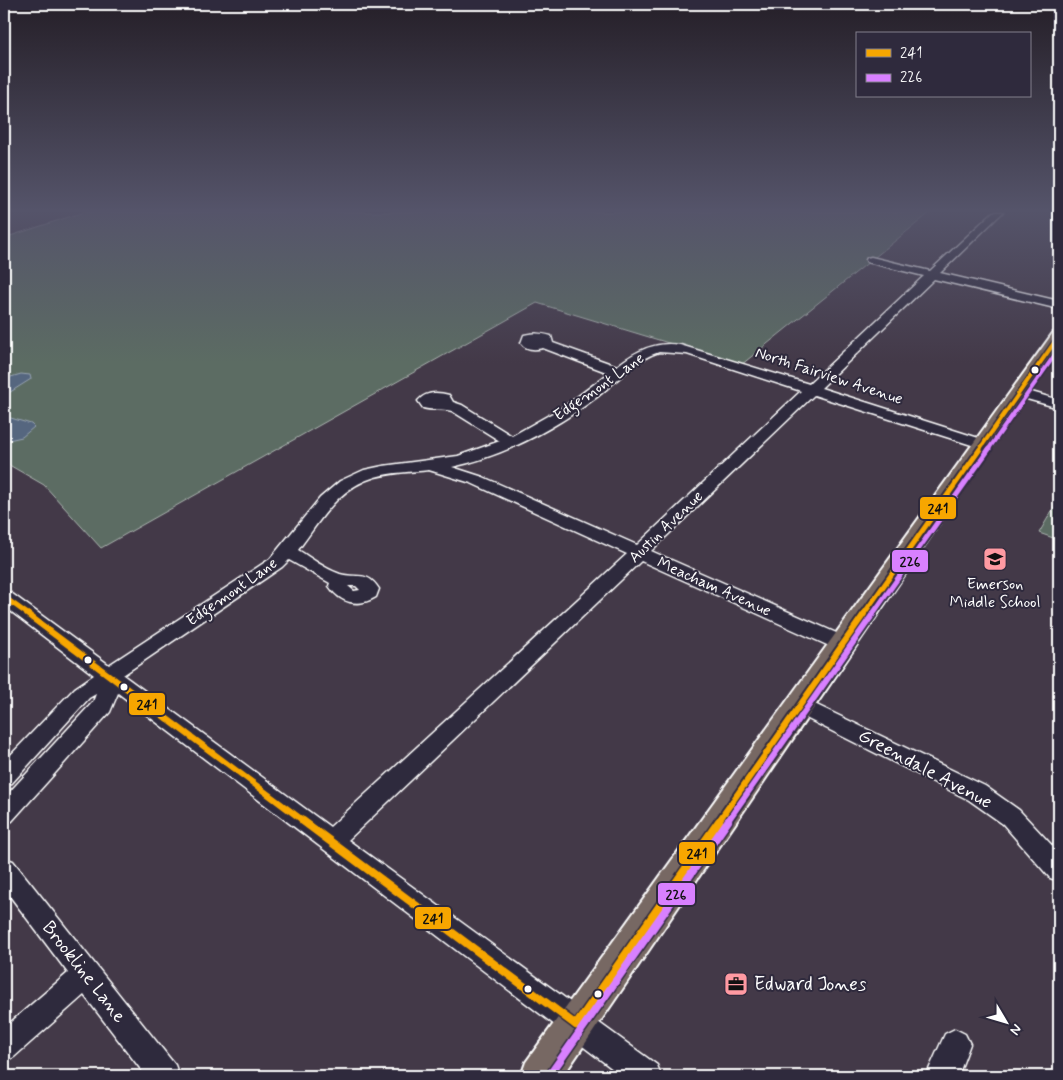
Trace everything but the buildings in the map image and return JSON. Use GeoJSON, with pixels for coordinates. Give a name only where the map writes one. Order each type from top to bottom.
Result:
{"type":"FeatureCollection","features":[{"type":"Feature","properties":{"kind":"main road"},"geometry":{"type":"LineString","coordinates":[[540,1076],[1059,337]]}},
{"type":"Feature","properties":{"kind":"street"},"geometry":{"type":"LineString","coordinates":[[881,262],[1059,305]]}},
{"type":"Feature","properties":{"kind":"street","name":"Austin Avenue"},"geometry":{"type":"LineString","coordinates":[[331,841],[946,262]]}},
{"type":"Feature","properties":{"kind":"street"},"geometry":{"type":"LineString","coordinates":[[545,344],[619,372]]}},
{"type":"Feature","properties":{"kind":"street","name":"North Fairview Avenue"},"geometry":{"type":"LineString","coordinates":[[662,348],[690,351],[983,444]]}},
{"type":"Feature","properties":{"kind":"street","name":"Edgemont Lane"},"geometry":{"type":"LineString","coordinates":[[6,772],[82,693],[261,574],[288,552],[317,510],[336,491],[372,473],[478,456],[511,442],[567,412],[596,392],[643,354],[662,348]]}},
{"type":"Feature","properties":{"kind":"street"},"geometry":{"type":"LineString","coordinates":[[1021,393],[1059,404]]}},
{"type":"Feature","properties":{"kind":"street"},"geometry":{"type":"LineString","coordinates":[[444,404],[457,408],[511,442]]}},
{"type":"Feature","properties":{"kind":"street"},"geometry":{"type":"LineString","coordinates":[[477,480],[473,473],[473,467],[478,456]]}},
{"type":"Feature","properties":{"kind":"street","name":"Meacham Avenue"},"geometry":{"type":"LineString","coordinates":[[425,466],[452,471],[477,480],[638,554],[843,644]]}},
{"type":"Feature","properties":{"kind":"street"},"geometry":{"type":"LineString","coordinates":[[288,552],[340,580]]}},
{"type":"Feature","properties":{"kind":"street"},"geometry":{"type":"LineString","coordinates":[[4,596],[108,676],[646,1076]]}},
{"type":"Feature","properties":{"kind":"street"},"geometry":{"type":"LineString","coordinates":[[4,814],[102,706],[108,694],[108,676]]}},
{"type":"Feature","properties":{"kind":"street","name":"Greendale Avenue"},"geometry":{"type":"LineString","coordinates":[[800,705],[977,793],[1011,817],[1059,870]]}},
{"type":"Feature","properties":{"kind":"street"},"geometry":{"type":"LineString","coordinates":[[6,772],[37,778]]}},
{"type":"Feature","properties":{"kind":"street","name":"Brookline Lane"},"geometry":{"type":"LineString","coordinates":[[4,869],[164,1076]]}},
{"type":"Feature","properties":{"kind":"street"},"geometry":{"type":"LineString","coordinates":[[4,1047],[87,975]]}},
{"type":"Feature","properties":{"kind":"street"},"geometry":{"type":"LineString","coordinates":[[942,1076],[950,1061],[955,1044]]}},
{"type":"Feature","properties":{"kind":"green space"},"geometry":{"type":"Polygon","coordinates":[[[4,262],[868,262],[741,365],[537,303],[101,548],[44,485],[4,462],[4,262]]]}},
{"type":"Feature","properties":{"kind":"green space"},"geometry":{"type":"Polygon","coordinates":[[[1057,502],[1059,503],[1059,540],[1039,533],[1057,502]]]}},
{"type":"Feature","properties":{"kind":"water"},"geometry":{"type":"Polygon","coordinates":[[[21,374],[30,375],[31,379],[4,396],[4,379],[21,374]]]}},
{"type":"Feature","properties":{"kind":"water"},"geometry":{"type":"Polygon","coordinates":[[[4,416],[31,424],[34,427],[22,437],[4,441],[4,416]]]}},
{"type":"Feature","properties":{"kind":"transit line","name":"241"},"geometry":{"type":"LineString","coordinates":[[576,1025],[1059,336]]}},
{"type":"Feature","properties":{"kind":"transit line","name":"226"},"geometry":{"type":"LineString","coordinates":[[549,1076],[1059,349]]}},
{"type":"Feature","properties":{"kind":"transit line","name":"241"},"geometry":{"type":"LineString","coordinates":[[4,597],[576,1025]]}},
{"type":"Feature","properties":{"kind":"place","name":"Emerson Middle School"},"geometry":{"type":"Point","coordinates":[995,559]}},
{"type":"Feature","properties":{"kind":"place","name":"Edward Jones"},"geometry":{"type":"Point","coordinates":[736,984]}}]}
